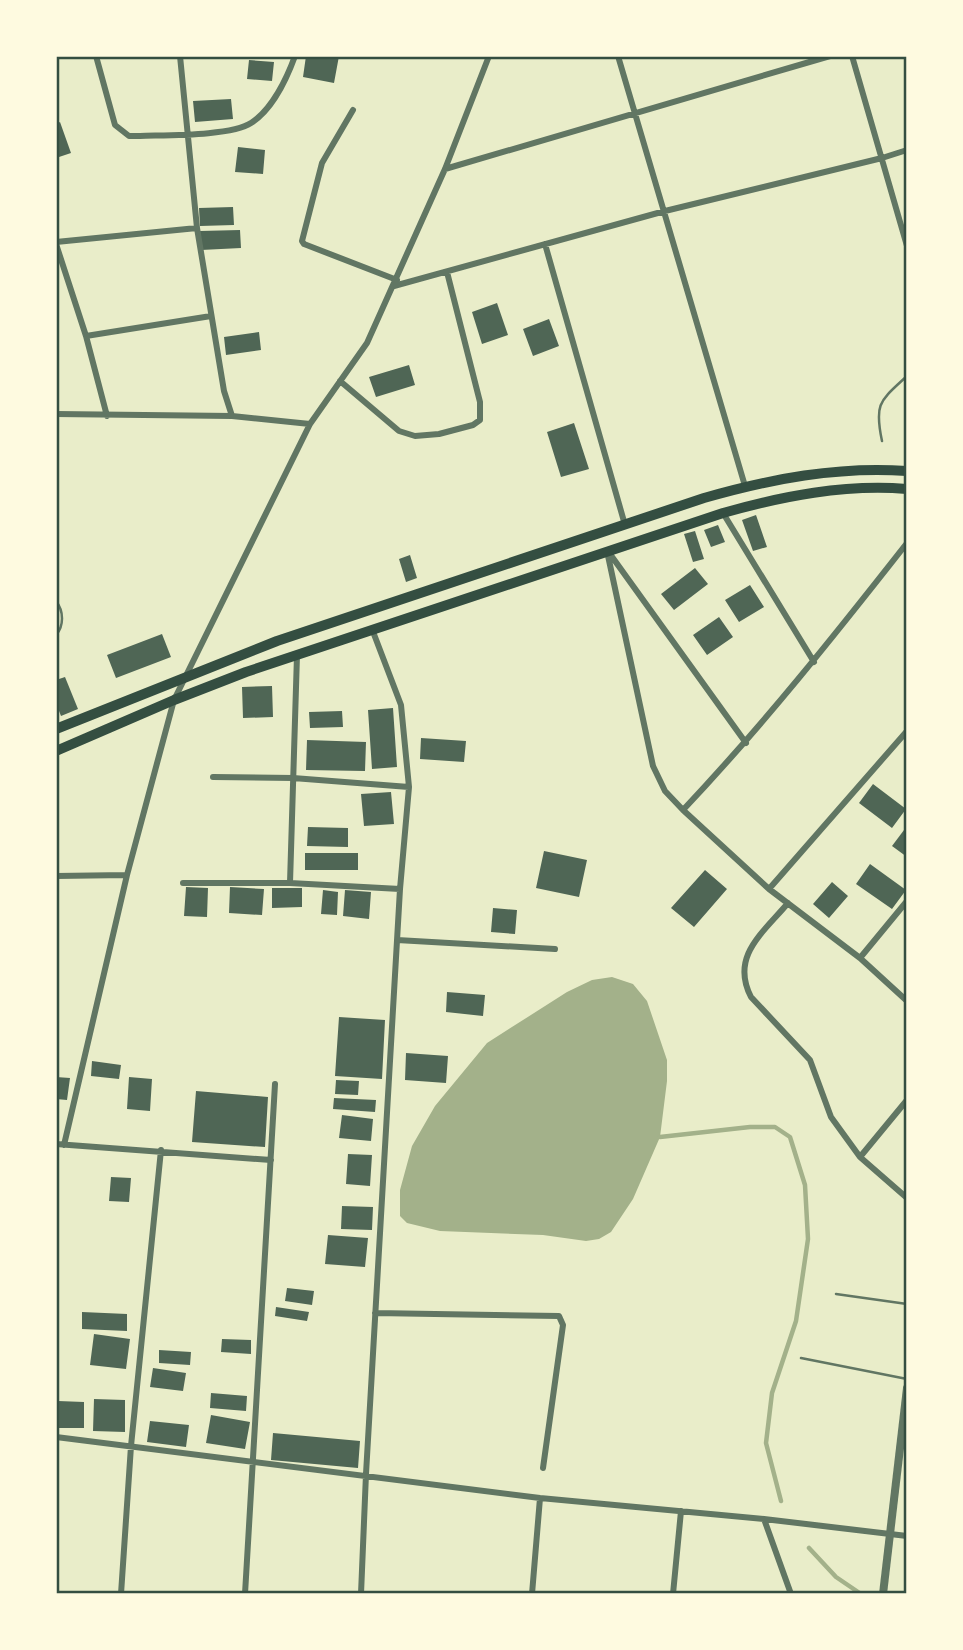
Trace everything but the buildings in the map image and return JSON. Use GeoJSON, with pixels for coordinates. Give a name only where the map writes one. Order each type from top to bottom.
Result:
{"type":"FeatureCollection","features":[{"type":"Feature","properties":{"kind":"main road"},"geometry":{"type":"LineString","coordinates":[[56,729],[277,641],[745,486],[811,473],[907,471]]}},
{"type":"Feature","properties":{"kind":"main road"},"geometry":{"type":"LineString","coordinates":[[56,751],[174,700],[297,655],[723,513],[763,501],[810,492],[907,489]]}},
{"type":"Feature","properties":{"kind":"street"},"geometry":{"type":"LineString","coordinates":[[96,56],[115,125],[129,136],[233,130],[249,125],[261,116],[270,103],[295,56]]}},
{"type":"Feature","properties":{"kind":"street"},"geometry":{"type":"LineString","coordinates":[[180,56],[197,228],[224,391],[232,416]]}},
{"type":"Feature","properties":{"kind":"street"},"geometry":{"type":"LineString","coordinates":[[64,1145],[127,875],[174,700],[310,424],[367,343],[445,169],[489,56]]}},
{"type":"Feature","properties":{"kind":"street"},"geometry":{"type":"LineString","coordinates":[[618,56],[745,486]]}},
{"type":"Feature","properties":{"kind":"street"},"geometry":{"type":"LineString","coordinates":[[445,169],[830,56]]}},
{"type":"Feature","properties":{"kind":"street"},"geometry":{"type":"LineString","coordinates":[[852,56],[907,246]]}},
{"type":"Feature","properties":{"kind":"street"},"geometry":{"type":"LineString","coordinates":[[353,110],[322,163],[302,241],[395,283],[447,272],[665,211],[907,150]]}},
{"type":"Feature","properties":{"kind":"street"},"geometry":{"type":"LineString","coordinates":[[107,416],[86,336],[56,243],[197,228]]}},
{"type":"Feature","properties":{"kind":"street"},"geometry":{"type":"LineString","coordinates":[[545,244],[625,525]]}},
{"type":"Feature","properties":{"kind":"street"},"geometry":{"type":"LineString","coordinates":[[340,381],[399,431],[415,436],[439,434],[473,425],[480,420],[480,402],[447,272]]}},
{"type":"Feature","properties":{"kind":"street"},"geometry":{"type":"LineString","coordinates":[[86,336],[211,316]]}},
{"type":"Feature","properties":{"kind":"street"},"geometry":{"type":"LineString","coordinates":[[56,414],[232,416],[310,424]]}},
{"type":"Feature","properties":{"kind":"street"},"geometry":{"type":"LineString","coordinates":[[723,513],[814,662]]}},
{"type":"Feature","properties":{"kind":"street"},"geometry":{"type":"LineString","coordinates":[[683,810],[746,743],[814,662],[907,542]]}},
{"type":"Feature","properties":{"kind":"street"},"geometry":{"type":"LineString","coordinates":[[607,551],[746,743]]}},
{"type":"Feature","properties":{"kind":"street"},"geometry":{"type":"LineString","coordinates":[[607,551],[653,766],[665,791],[769,889],[860,958],[907,1001]]}},
{"type":"Feature","properties":{"kind":"street"},"geometry":{"type":"LineString","coordinates":[[361,1594],[400,889],[409,787],[401,705],[372,629]]}},
{"type":"Feature","properties":{"kind":"street"},"geometry":{"type":"LineString","coordinates":[[290,883],[297,655]]}},
{"type":"Feature","properties":{"kind":"street"},"geometry":{"type":"LineString","coordinates":[[769,889],[907,731]]}},
{"type":"Feature","properties":{"kind":"street"},"geometry":{"type":"LineString","coordinates":[[213,777],[293,778],[409,787]]}},
{"type":"Feature","properties":{"kind":"street"},"geometry":{"type":"LineString","coordinates":[[56,876],[127,875]]}},
{"type":"Feature","properties":{"kind":"street"},"geometry":{"type":"LineString","coordinates":[[183,883],[290,883],[400,889]]}},
{"type":"Feature","properties":{"kind":"street"},"geometry":{"type":"LineString","coordinates":[[860,958],[907,901]]}},
{"type":"Feature","properties":{"kind":"street"},"geometry":{"type":"LineString","coordinates":[[788,903],[747,952],[742,974],[745,985],[751,997],[810,1060],[831,1117],[860,1157],[907,1198]]}},
{"type":"Feature","properties":{"kind":"street"},"geometry":{"type":"LineString","coordinates":[[397,940],[555,949]]}},
{"type":"Feature","properties":{"kind":"street"},"geometry":{"type":"LineString","coordinates":[[245,1594],[275,1084]]}},
{"type":"Feature","properties":{"kind":"street"},"geometry":{"type":"LineString","coordinates":[[860,1157],[907,1100]]}},
{"type":"Feature","properties":{"kind":"street"},"geometry":{"type":"LineString","coordinates":[[56,1144],[271,1160]]}},
{"type":"Feature","properties":{"kind":"street"},"geometry":{"type":"LineString","coordinates":[[121,1594],[131,1446],[160,1150]]}},
{"type":"Feature","properties":{"kind":"street"},"geometry":{"type":"LineString","coordinates":[[375,1313],[559,1317],[563,1325],[543,1468]]}},
{"type":"Feature","properties":{"kind":"street"},"geometry":{"type":"LineString","coordinates":[[883,1594],[907,1388]]}},
{"type":"Feature","properties":{"kind":"street"},"geometry":{"type":"LineString","coordinates":[[56,1437],[540,1497],[907,1536]]}},
{"type":"Feature","properties":{"kind":"street"},"geometry":{"type":"LineString","coordinates":[[532,1594],[540,1497]]}},
{"type":"Feature","properties":{"kind":"street"},"geometry":{"type":"LineString","coordinates":[[673,1594],[681,1511]]}},
{"type":"Feature","properties":{"kind":"street"},"geometry":{"type":"LineString","coordinates":[[764,1519],[791,1594]]}},
{"type":"Feature","properties":{"kind":"lane"},"geometry":{"type":"LineString","coordinates":[[882,441],[877,419],[878,408],[884,397],[907,376]]}},
{"type":"Feature","properties":{"kind":"lane"},"geometry":{"type":"LineString","coordinates":[[56,601],[62,618],[59,633],[56,635]]}},
{"type":"Feature","properties":{"kind":"lane"},"geometry":{"type":"LineString","coordinates":[[836,1294],[907,1304]]}},
{"type":"Feature","properties":{"kind":"lane"},"geometry":{"type":"LineString","coordinates":[[801,1358],[907,1379]]}},
{"type":"Feature","properties":{"kind":"shaded area"},"geometry":{"type":"Polygon","coordinates":[[[612,977],[633,984],[647,1001],[667,1060],[667,1081],[660,1137],[633,1199],[611,1232],[599,1239],[586,1241],[543,1235],[440,1231],[407,1223],[400,1216],[400,1190],[412,1146],[435,1106],[487,1043],[567,992],[592,980],[612,977]]]}},
{"type":"Feature","properties":{"kind":"waterway"},"geometry":{"type":"LineString","coordinates":[[660,1137],[750,1127],[775,1127],[790,1137],[805,1185],[808,1239],[796,1321],[772,1393],[766,1443],[781,1501]]}},
{"type":"Feature","properties":{"kind":"waterway"},"geometry":{"type":"LineString","coordinates":[[809,1548],[836,1577],[861,1594]]}}]}
